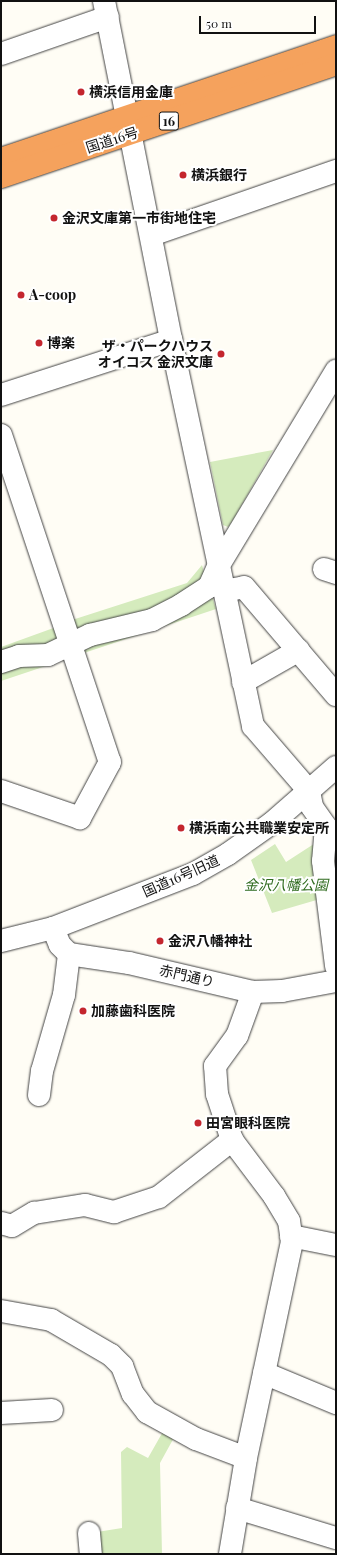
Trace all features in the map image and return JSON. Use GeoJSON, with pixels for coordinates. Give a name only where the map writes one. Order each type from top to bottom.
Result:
{"type":"FeatureCollection","features":[{"type":"Feature","properties":{"kind":"highway","name":"国道16号"},"geometry":{"type":"LineString","coordinates":[[1,177],[130,125],[336,46]]}},
{"type":"Feature","properties":{"kind":"highway","name":"国道16号"},"geometry":{"type":"LineString","coordinates":[[1,159],[130,125],[336,64]]}},
{"type":"Feature","properties":{"kind":"street"},"geometry":{"type":"LineString","coordinates":[[1,54],[106,9],[171,340],[253,726],[309,791],[312,807],[326,827],[323,861],[336,966]]}},
{"type":"Feature","properties":{"kind":"street"},"geometry":{"type":"LineString","coordinates":[[150,235],[336,171]]}},
{"type":"Feature","properties":{"kind":"street"},"geometry":{"type":"LineString","coordinates":[[1,395],[171,340]]}},
{"type":"Feature","properties":{"kind":"street"},"geometry":{"type":"LineString","coordinates":[[1,662],[19,656],[48,655],[90,635],[152,620],[182,605],[209,587],[219,565],[336,371]]}},
{"type":"Feature","properties":{"kind":"street"},"geometry":{"type":"LineString","coordinates":[[1,435],[72,644],[110,762],[80,818],[1,791]]}},
{"type":"Feature","properties":{"kind":"street"},"geometry":{"type":"LineString","coordinates":[[224,591],[244,587],[336,695]]}},
{"type":"Feature","properties":{"kind":"street"},"geometry":{"type":"LineString","coordinates":[[243,682],[299,650]]}},
{"type":"Feature","properties":{"kind":"street","name":"国道16号旧道"},"geometry":{"type":"LineString","coordinates":[[1,941],[53,928],[168,884],[213,864],[272,823],[336,767]]}},
{"type":"Feature","properties":{"kind":"street"},"geometry":{"type":"LineString","coordinates":[[39,1095],[42,1072],[64,995],[69,954],[60,945],[53,928]]}},
{"type":"Feature","properties":{"kind":"street","name":"赤門通り"},"geometry":{"type":"LineString","coordinates":[[69,954],[129,963],[253,992],[282,991],[336,981]]}},
{"type":"Feature","properties":{"kind":"street"},"geometry":{"type":"LineString","coordinates":[[230,1554],[246,1458],[292,1242],[289,1221],[274,1196],[232,1140],[217,1094],[215,1066],[236,1036],[253,992]]}},
{"type":"Feature","properties":{"kind":"street"},"geometry":{"type":"LineString","coordinates":[[1,1223],[12,1226],[34,1213],[85,1205],[114,1212],[159,1197],[232,1140]]}},
{"type":"Feature","properties":{"kind":"street"},"geometry":{"type":"LineString","coordinates":[[290,1236],[336,1246]]}},
{"type":"Feature","properties":{"kind":"street"},"geometry":{"type":"LineString","coordinates":[[1,1311],[52,1320],[111,1355],[122,1366],[133,1394],[147,1412],[196,1439],[246,1458]]}},
{"type":"Feature","properties":{"kind":"street"},"geometry":{"type":"LineString","coordinates":[[264,1373],[336,1403]]}},
{"type":"Feature","properties":{"kind":"street"},"geometry":{"type":"LineString","coordinates":[[1,1413],[52,1410]]}},
{"type":"Feature","properties":{"kind":"street"},"geometry":{"type":"LineString","coordinates":[[237,1508],[336,1538]]}},
{"type":"Feature","properties":{"kind":"green space"},"geometry":{"type":"Polygon","coordinates":[[[273,450],[232,522],[228,527],[223,525],[210,462],[273,450]]]}},
{"type":"Feature","properties":{"kind":"green space"},"geometry":{"type":"Polygon","coordinates":[[[202,565],[206,579],[178,601],[76,635],[72,620],[187,583],[202,565]]]}},
{"type":"Feature","properties":{"kind":"green space"},"geometry":{"type":"Polygon","coordinates":[[[212,596],[216,609],[81,654],[91,640],[212,596]]]}},
{"type":"Feature","properties":{"kind":"green space"},"geometry":{"type":"Polygon","coordinates":[[[59,626],[64,640],[1,656],[1,647],[59,626]]]}},
{"type":"Feature","properties":{"kind":"green space"},"geometry":{"type":"Polygon","coordinates":[[[70,658],[1,681],[1,669],[70,658]]]}},
{"type":"Feature","properties":{"kind":"green space","name":"金沢八幡公園"},"geometry":{"type":"Polygon","coordinates":[[[320,840],[320,899],[272,913],[251,860],[275,844],[286,862],[320,840]]]}},
{"type":"Feature","properties":{"kind":"green space"},"geometry":{"type":"Polygon","coordinates":[[[165,1428],[176,1434],[160,1463],[162,1554],[99,1554],[97,1532],[122,1528],[121,1452],[127,1447],[148,1458],[165,1428]]]}},
{"type":"Feature","properties":{"kind":"place","name":"横浜信用金庫"},"geometry":{"type":"Point","coordinates":[81,92]}},
{"type":"Feature","properties":{"kind":"place","name":"横浜銀行"},"geometry":{"type":"Point","coordinates":[183,175]}},
{"type":"Feature","properties":{"kind":"place","name":"金沢文庫第一市街地住宅"},"geometry":{"type":"Point","coordinates":[54,218]}},
{"type":"Feature","properties":{"kind":"place","name":"A-coop"},"geometry":{"type":"Point","coordinates":[21,295]}},
{"type":"Feature","properties":{"kind":"place","name":"博楽"},"geometry":{"type":"Point","coordinates":[39,343]}},
{"type":"Feature","properties":{"kind":"place","name":"ザ・パークハウス オイコス 金沢文庫"},"geometry":{"type":"Point","coordinates":[221,354]}},
{"type":"Feature","properties":{"kind":"place","name":"横浜南公共職業安定所"},"geometry":{"type":"Point","coordinates":[181,828]}},
{"type":"Feature","properties":{"kind":"place","name":"金沢八幡神社"},"geometry":{"type":"Point","coordinates":[160,941]}},
{"type":"Feature","properties":{"kind":"place","name":"加藤歯科医院"},"geometry":{"type":"Point","coordinates":[83,1011]}},
{"type":"Feature","properties":{"kind":"place","name":"田宮眼科医院"},"geometry":{"type":"Point","coordinates":[198,1123]}}]}
